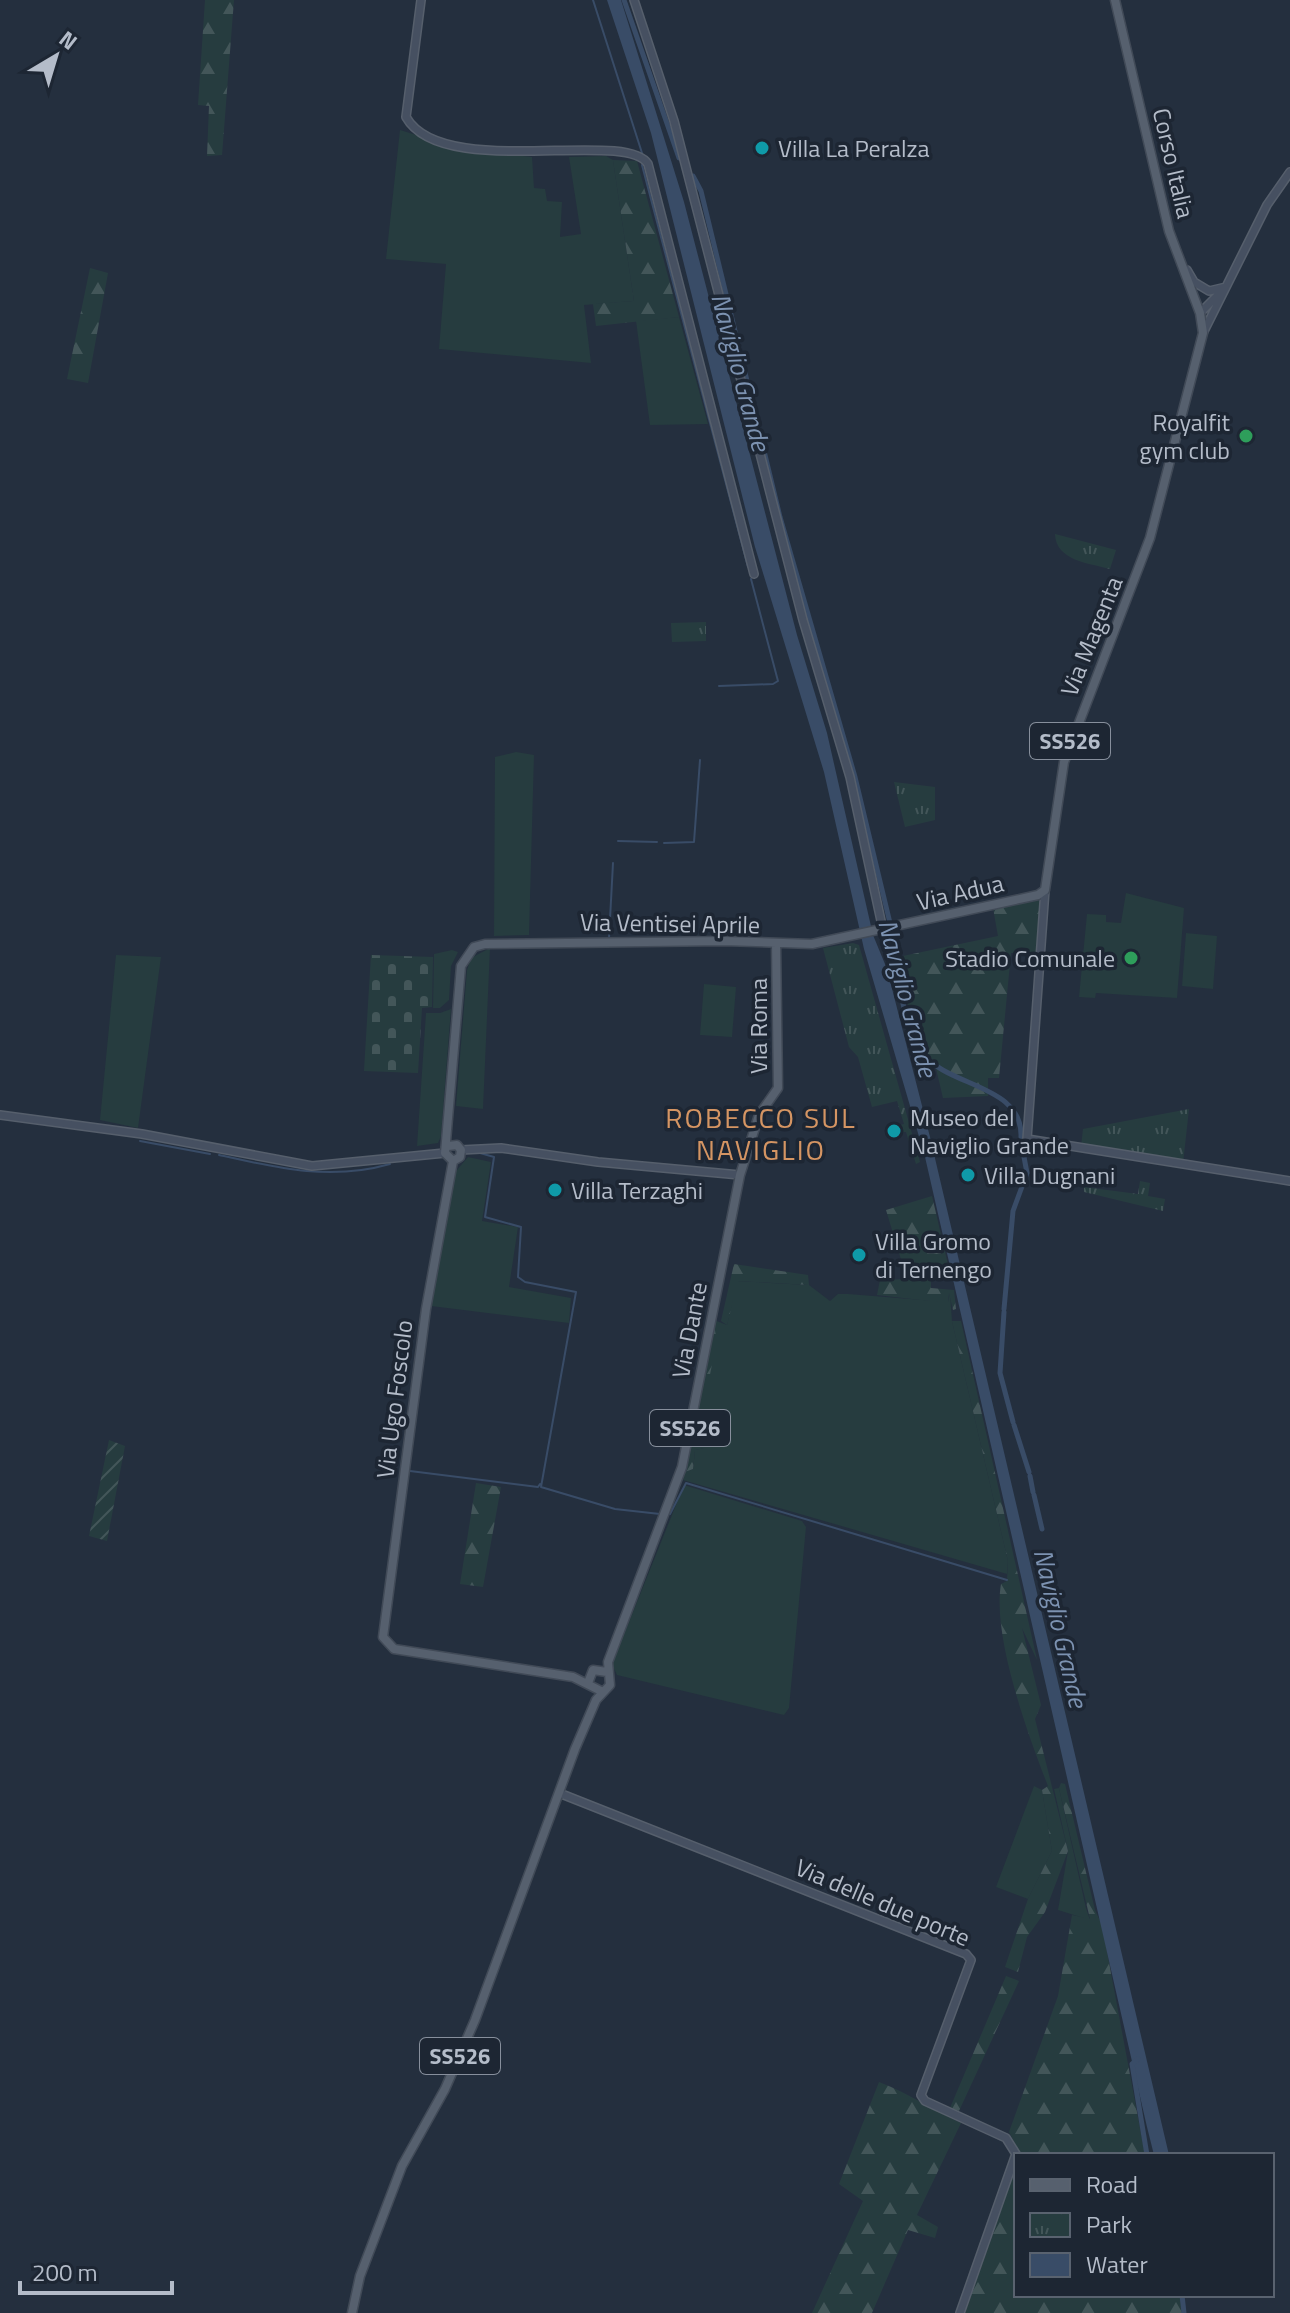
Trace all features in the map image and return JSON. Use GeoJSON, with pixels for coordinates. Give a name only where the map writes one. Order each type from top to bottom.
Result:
{"type":"FeatureCollection","features":[{"type":"Feature","properties":{"kind":"main road","name":"Corso Italia"},"geometry":{"type":"LineString","coordinates":[[1115,0],[1178,260],[1200,309],[1203,333]]}},
{"type":"Feature","properties":{"kind":"main road","name":"Via Magenta"},"geometry":{"type":"LineString","coordinates":[[1045,890],[1058,791],[1071,740],[1150,538],[1203,333]]}},
{"type":"Feature","properties":{"kind":"main road","name":"Via Adua"},"geometry":{"type":"LineString","coordinates":[[857,935],[1038,895],[1045,890]]}},
{"type":"Feature","properties":{"kind":"main road","name":"Via Roma"},"geometry":{"type":"LineString","coordinates":[[740,1175],[759,1115],[777,1091],[776,944],[857,935]]}},
{"type":"Feature","properties":{"kind":"main road","name":"Via Ventisei Aprile"},"geometry":{"type":"LineString","coordinates":[[446,1149],[461,966],[466,954],[485,944],[564,941],[776,944]]}},
{"type":"Feature","properties":{"kind":"main road","name":"Via Roma"},"geometry":{"type":"LineString","coordinates":[[777,959],[780,952],[794,944]]}},
{"type":"Feature","properties":{"kind":"main road"},"geometry":{"type":"LineString","coordinates":[[457,1145],[461,1150],[460,1157],[453,1161],[446,1149],[457,1145]]}},
{"type":"Feature","properties":{"kind":"main road","name":"Via Ugo Foscolo"},"geometry":{"type":"LineString","coordinates":[[453,1161],[426,1309],[383,1637],[385,1644],[394,1649],[566,1676]]}},
{"type":"Feature","properties":{"kind":"main road","name":"Via Dante"},"geometry":{"type":"LineString","coordinates":[[607,1672],[682,1467],[740,1175]]}},
{"type":"Feature","properties":{"kind":"main road"},"geometry":{"type":"LineString","coordinates":[[566,1676],[599,1668],[607,1672]]}},
{"type":"Feature","properties":{"kind":"main road","name":"SS526"},"geometry":{"type":"LineString","coordinates":[[352,2313],[361,2274],[402,2166],[445,2089],[475,2020],[592,1708],[594,1688],[591,1672]]}},
{"type":"Feature","properties":{"kind":"main road","name":"SS526"},"geometry":{"type":"LineString","coordinates":[[594,1688],[611,1683],[607,1672]]}},
{"type":"Feature","properties":{"kind":"main road"},"geometry":{"type":"LineString","coordinates":[[566,1676],[594,1688]]}},
{"type":"Feature","properties":{"kind":"street"},"geometry":{"type":"LineString","coordinates":[[421,0],[406,117],[412,128],[423,135],[477,149],[643,157],[754,574]]}},
{"type":"Feature","properties":{"kind":"street"},"geometry":{"type":"LineString","coordinates":[[634,0],[693,192],[803,620],[850,777],[880,930]]}},
{"type":"Feature","properties":{"kind":"street"},"geometry":{"type":"LineString","coordinates":[[1203,333],[1267,205],[1290,172]]}},
{"type":"Feature","properties":{"kind":"street"},"geometry":{"type":"LineString","coordinates":[[1178,260],[1201,288],[1215,291],[1226,287]]}},
{"type":"Feature","properties":{"kind":"street"},"geometry":{"type":"LineString","coordinates":[[1200,309],[1226,287]]}},
{"type":"Feature","properties":{"kind":"street"},"geometry":{"type":"LineString","coordinates":[[1200,309],[1215,308]]}},
{"type":"Feature","properties":{"kind":"street"},"geometry":{"type":"LineString","coordinates":[[1045,890],[1027,1139],[1290,1181]]}},
{"type":"Feature","properties":{"kind":"street"},"geometry":{"type":"LineString","coordinates":[[0,1115],[128,1132],[312,1166],[349,1165],[446,1149]]}},
{"type":"Feature","properties":{"kind":"street"},"geometry":{"type":"LineString","coordinates":[[461,1150],[501,1148],[628,1165],[740,1175]]}},
{"type":"Feature","properties":{"kind":"street","name":"Via delle due porte"},"geometry":{"type":"LineString","coordinates":[[559,1793],[966,1954],[971,1960],[921,2095],[925,2101],[1006,2138],[1015,2153]]}},
{"type":"Feature","properties":{"kind":"street","name":"Via delle due porte"},"geometry":{"type":"LineString","coordinates":[[960,2313],[1014,2160]]}},
{"type":"Feature","properties":{"kind":"green space"},"geometry":{"type":"Polygon","coordinates":[[[205,0],[234,0],[222,155],[207,156],[209,106],[198,105],[205,0]]]}},
{"type":"Feature","properties":{"kind":"green space"},"geometry":{"type":"Polygon","coordinates":[[[400,130],[462,149],[532,157],[534,188],[545,189],[547,201],[562,202],[560,237],[581,234],[569,157],[606,156],[613,160],[634,301],[584,305],[591,363],[439,349],[446,264],[386,259],[400,130]]]}},
{"type":"Feature","properties":{"kind":"green space"},"geometry":{"type":"Polygon","coordinates":[[[613,160],[637,161],[679,317],[596,326],[593,304],[634,301],[613,160]]]}},
{"type":"Feature","properties":{"kind":"green space"},"geometry":{"type":"Polygon","coordinates":[[[90,268],[108,273],[88,383],[67,379],[90,268]]]}},
{"type":"Feature","properties":{"kind":"green space"},"geometry":{"type":"Polygon","coordinates":[[[679,317],[708,424],[650,425],[636,321],[679,317]]]}},
{"type":"Feature","properties":{"kind":"green space"},"geometry":{"type":"Polygon","coordinates":[[[1055,534],[1116,550],[1110,569],[1067,555],[1057,543],[1055,534]]]}},
{"type":"Feature","properties":{"kind":"green space"},"geometry":{"type":"Polygon","coordinates":[[[706,622],[706,641],[672,642],[671,623],[706,622]]]}},
{"type":"Feature","properties":{"kind":"green space"},"geometry":{"type":"Polygon","coordinates":[[[516,752],[534,755],[529,935],[494,936],[495,757],[516,752]]]}},
{"type":"Feature","properties":{"kind":"green space"},"geometry":{"type":"Polygon","coordinates":[[[894,782],[935,787],[935,820],[905,827],[894,782]]]}},
{"type":"Feature","properties":{"kind":"green space","name":"Stadio Comunale"},"geometry":{"type":"Polygon","coordinates":[[[1126,893],[1184,908],[1177,998],[1096,993],[1095,998],[1079,997],[1087,914],[1106,915],[1106,922],[1121,923],[1126,893]]]}},
{"type":"Feature","properties":{"kind":"green space"},"geometry":{"type":"Polygon","coordinates":[[[1043,896],[1037,953],[1011,953],[999,1078],[988,1078],[988,1096],[943,1098],[935,1064],[915,1038],[898,957],[998,936],[993,908],[1043,896]]]}},
{"type":"Feature","properties":{"kind":"green space"},"geometry":{"type":"Polygon","coordinates":[[[1186,933],[1217,936],[1213,989],[1182,986],[1186,933]]]}},
{"type":"Feature","properties":{"kind":"green space"},"geometry":{"type":"Polygon","coordinates":[[[853,943],[859,945],[920,1162],[916,1164],[906,1132],[902,1132],[900,1125],[904,1124],[897,1101],[872,1107],[858,1057],[849,1047],[823,948],[853,943]]]}},
{"type":"Feature","properties":{"kind":"green space"},"geometry":{"type":"Polygon","coordinates":[[[490,948],[483,1109],[456,1106],[467,970],[471,958],[490,948]]]}},
{"type":"Feature","properties":{"kind":"green space"},"geometry":{"type":"Polygon","coordinates":[[[452,950],[458,952],[451,966],[449,1000],[440,1008],[433,1008],[434,954],[452,950]]]}},
{"type":"Feature","properties":{"kind":"green space"},"geometry":{"type":"Polygon","coordinates":[[[116,955],[161,957],[138,1128],[100,1120],[116,955]]]}},
{"type":"Feature","properties":{"kind":"green space"},"geometry":{"type":"Polygon","coordinates":[[[371,955],[433,957],[432,1007],[422,1008],[418,1073],[364,1071],[371,955]]]}},
{"type":"Feature","properties":{"kind":"green space"},"geometry":{"type":"Polygon","coordinates":[[[704,984],[736,987],[732,1037],[700,1035],[704,984]]]}},
{"type":"Feature","properties":{"kind":"green space"},"geometry":{"type":"Polygon","coordinates":[[[451,1009],[441,1136],[438,1143],[417,1146],[426,1013],[451,1009]]]}},
{"type":"Feature","properties":{"kind":"green space"},"geometry":{"type":"Polygon","coordinates":[[[1189,1109],[1183,1163],[1081,1147],[1083,1129],[1189,1109]]]}},
{"type":"Feature","properties":{"kind":"green space"},"geometry":{"type":"Polygon","coordinates":[[[468,1157],[491,1162],[482,1221],[518,1227],[509,1287],[571,1298],[569,1323],[431,1306],[450,1178],[468,1157]]]}},
{"type":"Feature","properties":{"kind":"green space"},"geometry":{"type":"Polygon","coordinates":[[[1140,1181],[1150,1183],[1148,1196],[1165,1199],[1163,1211],[1084,1192],[1084,1187],[1138,1194],[1140,1181]]]}},
{"type":"Feature","properties":{"kind":"green space"},"geometry":{"type":"Polygon","coordinates":[[[932,1196],[949,1269],[926,1276],[931,1277],[931,1288],[954,1290],[956,1309],[953,1310],[949,1293],[948,1303],[877,1295],[880,1280],[907,1279],[886,1210],[932,1196]]]}},
{"type":"Feature","properties":{"kind":"green space"},"geometry":{"type":"Polygon","coordinates":[[[734,1264],[808,1275],[809,1285],[738,1281],[727,1325],[721,1321],[734,1264]]]}},
{"type":"Feature","properties":{"kind":"green space"},"geometry":{"type":"Polygon","coordinates":[[[737,1281],[809,1285],[830,1301],[838,1294],[848,1294],[948,1302],[950,1293],[952,1321],[1008,1561],[1007,1574],[683,1480],[685,1472],[693,1469],[695,1450],[704,1448],[702,1414],[714,1320],[727,1325],[737,1281]]]}},
{"type":"Feature","properties":{"kind":"green space"},"geometry":{"type":"Polygon","coordinates":[[[952,1321],[961,1321],[1037,1660],[1022,1628],[1041,1705],[1035,1719],[1068,1851],[1045,1912],[1027,1937],[1018,1972],[1005,1967],[1028,1899],[1052,1851],[1042,1790],[1048,1786],[1022,1713],[1007,1657],[1000,1606],[1001,1584],[1007,1581],[1008,1561],[952,1321]]]}},
{"type":"Feature","properties":{"kind":"green space"},"geometry":{"type":"Polygon","coordinates":[[[714,1326],[717,1340],[702,1414],[704,1448],[695,1450],[693,1469],[685,1472],[714,1326]]]}},
{"type":"Feature","properties":{"kind":"green space"},"geometry":{"type":"Polygon","coordinates":[[[109,1440],[125,1446],[107,1541],[89,1536],[109,1440]]]}},
{"type":"Feature","properties":{"kind":"green space"},"geometry":{"type":"Polygon","coordinates":[[[476,1483],[501,1487],[483,1587],[460,1584],[476,1483]]]}},
{"type":"Feature","properties":{"kind":"green space"},"geometry":{"type":"Polygon","coordinates":[[[684,1485],[802,1521],[806,1527],[789,1708],[784,1715],[617,1675],[612,1664],[684,1485]]]}},
{"type":"Feature","properties":{"kind":"green space"},"geometry":{"type":"Polygon","coordinates":[[[1061,1783],[1065,1784],[1095,1910],[1102,1925],[1145,2153],[1020,2153],[1009,2132],[1058,1996],[1072,1915],[1090,1919],[1059,1788],[1061,1783]]]}},
{"type":"Feature","properties":{"kind":"green space"},"geometry":{"type":"Polygon","coordinates":[[[1034,1786],[1042,1790],[1052,1851],[1028,1899],[996,1887],[1034,1786]]]}},
{"type":"Feature","properties":{"kind":"green space"},"geometry":{"type":"Polygon","coordinates":[[[1059,1788],[1090,1920],[1058,1910],[1068,1851],[1054,1789],[1059,1788]]]}},
{"type":"Feature","properties":{"kind":"green space"},"geometry":{"type":"Polygon","coordinates":[[[1006,1976],[1019,1981],[959,2111],[950,2108],[1006,1976]]]}},
{"type":"Feature","properties":{"kind":"green space"},"geometry":{"type":"Polygon","coordinates":[[[879,2082],[961,2123],[917,2215],[938,2227],[935,2238],[908,2230],[872,2313],[812,2313],[863,2201],[839,2184],[879,2082]]]}},
{"type":"Feature","properties":{"kind":"green space"},"geometry":{"type":"Polygon","coordinates":[[[1014,2174],[1014,2297],[1180,2297],[1184,2313],[965,2313],[1014,2174]]]}},
{"type":"Feature","properties":{"kind":"water"},"geometry":{"type":"Polygon","coordinates":[[[607,0],[621,0],[684,202],[797,635],[827,733],[873,935],[887,969],[930,1137],[1169,2153],[1154,2153],[925,1157],[864,949],[824,772],[755,547],[651,133],[607,0]]]}},
{"type":"Feature","properties":{"kind":"waterway"},"geometry":{"type":"LineString","coordinates":[[593,0],[642,153]]}},
{"type":"Feature","properties":{"kind":"waterway"},"geometry":{"type":"LineString","coordinates":[[624,0],[679,158]]}},
{"type":"Feature","properties":{"kind":"waterway"},"geometry":{"type":"LineString","coordinates":[[642,165],[748,567]]}},
{"type":"Feature","properties":{"kind":"waterway","name":"Naviglio Grande"},"geometry":{"type":"LineString","coordinates":[[693,176],[701,191],[780,517],[855,777],[890,923]]}},
{"type":"Feature","properties":{"kind":"waterway"},"geometry":{"type":"LineString","coordinates":[[719,686],[773,684],[778,681],[751,579]]}},
{"type":"Feature","properties":{"kind":"waterway"},"geometry":{"type":"LineString","coordinates":[[664,843],[694,842],[700,760]]}},
{"type":"Feature","properties":{"kind":"waterway"},"geometry":{"type":"LineString","coordinates":[[618,841],[657,842]]}},
{"type":"Feature","properties":{"kind":"waterway"},"geometry":{"type":"LineString","coordinates":[[609,938],[613,863]]}},
{"type":"Feature","properties":{"kind":"waterway","name":"Naviglio Grande"},"geometry":{"type":"LineString","coordinates":[[891,933],[905,1011],[923,1053],[948,1073],[997,1096],[1010,1106],[1018,1120],[1021,1137]]}},
{"type":"Feature","properties":{"kind":"waterway"},"geometry":{"type":"LineString","coordinates":[[140,1141],[210,1154]]}},
{"type":"Feature","properties":{"kind":"waterway"},"geometry":{"type":"LineString","coordinates":[[1021,1142],[1023,1154]]}},
{"type":"Feature","properties":{"kind":"waterway"},"geometry":{"type":"LineString","coordinates":[[480,1153],[494,1157],[485,1217],[521,1227],[518,1277],[525,1282],[576,1292],[541,1487],[615,1509],[660,1514]]}},
{"type":"Feature","properties":{"kind":"waterway"},"geometry":{"type":"LineString","coordinates":[[219,1155],[304,1171],[347,1172],[390,1164]]}},
{"type":"Feature","properties":{"kind":"waterway"},"geometry":{"type":"LineString","coordinates":[[1004,1309],[1013,1211],[1027,1173],[1024,1157]]}},
{"type":"Feature","properties":{"kind":"waterway"},"geometry":{"type":"LineString","coordinates":[[1004,1312],[1000,1373],[1013,1422]]}},
{"type":"Feature","properties":{"kind":"waterway"},"geometry":{"type":"LineString","coordinates":[[1014,1425],[1029,1472]]}},
{"type":"Feature","properties":{"kind":"waterway"},"geometry":{"type":"LineString","coordinates":[[410,1471],[538,1487],[540,1484]]}},
{"type":"Feature","properties":{"kind":"waterway"},"geometry":{"type":"LineString","coordinates":[[1030,1476],[1033,1492]]}},
{"type":"Feature","properties":{"kind":"waterway"},"geometry":{"type":"LineString","coordinates":[[670,1514],[686,1483],[1007,1580]]}},
{"type":"Feature","properties":{"kind":"waterway"},"geometry":{"type":"LineString","coordinates":[[1034,1495],[1042,1529]]}},
{"type":"Feature","properties":{"kind":"waterway"},"geometry":{"type":"LineString","coordinates":[[1138,2059],[1132,2064],[1147,2153]]}},
{"type":"Feature","properties":{"kind":"waterway"},"geometry":{"type":"LineString","coordinates":[[1182,2297],[1184,2313]]}},
{"type":"Feature","properties":{"kind":"place","name":"Villa La Peralza"},"geometry":{"type":"Point","coordinates":[762,148]}},
{"type":"Feature","properties":{"kind":"place","name":"Royalfit gym club"},"geometry":{"type":"Point","coordinates":[1246,436]}},
{"type":"Feature","properties":{"kind":"place","name":"Stadio Comunale"},"geometry":{"type":"Point","coordinates":[1131,958]}},
{"type":"Feature","properties":{"kind":"place","name":"Museo del Naviglio Grande"},"geometry":{"type":"Point","coordinates":[894,1131]}},
{"type":"Feature","properties":{"kind":"place","name":"Villa Dugnani"},"geometry":{"type":"Point","coordinates":[968,1175]}},
{"type":"Feature","properties":{"kind":"place","name":"Villa Terzaghi"},"geometry":{"type":"Point","coordinates":[555,1190]}},
{"type":"Feature","properties":{"kind":"place","name":"Villa Gromo di Ternengo"},"geometry":{"type":"Point","coordinates":[859,1255]}},
{"type":"Feature","properties":{"kind":"district","name":"ROBECCO SUL NAVIGLIO"},"geometry":{"type":"Point","coordinates":[761,1133]}}]}
